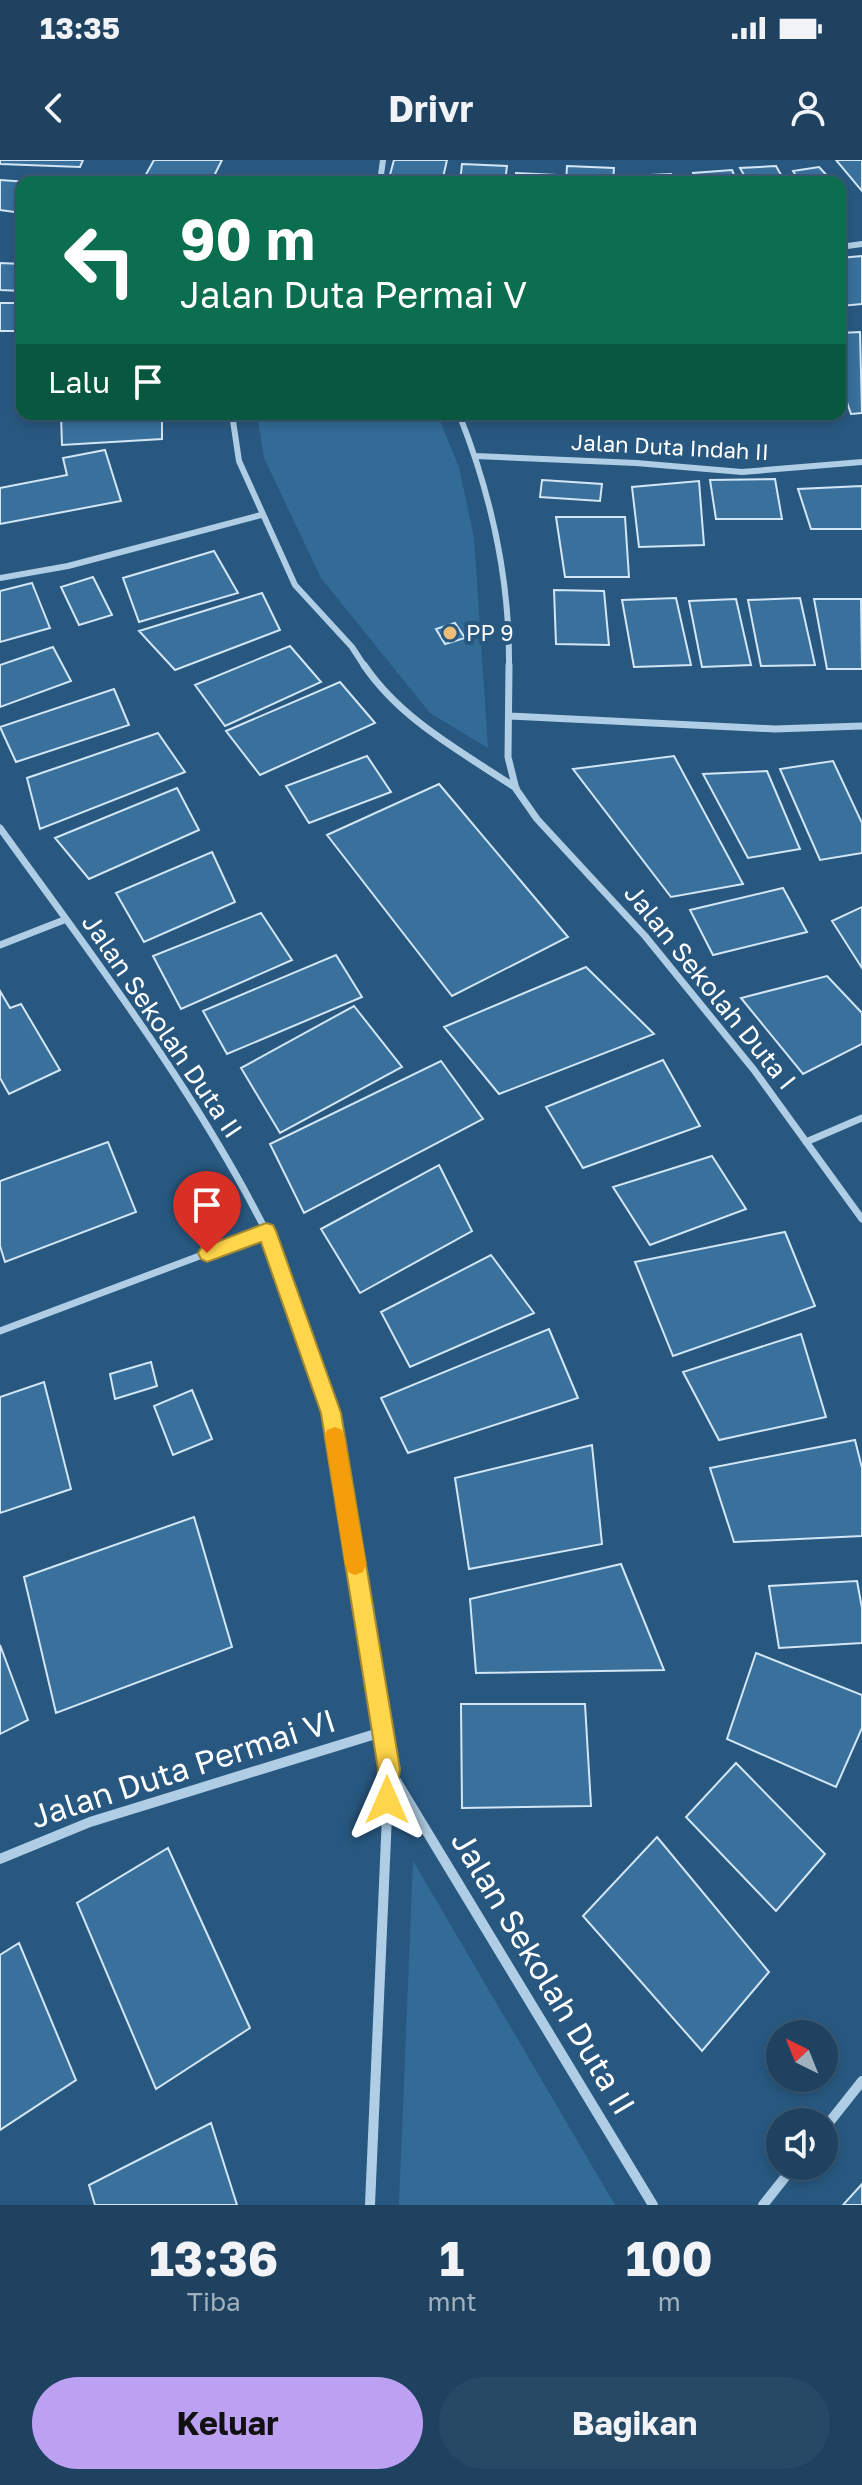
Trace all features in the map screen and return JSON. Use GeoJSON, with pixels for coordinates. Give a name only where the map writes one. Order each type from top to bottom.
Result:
{"type":"FeatureCollection","features":[{"type":"Feature","properties":{"kind":"street","name":"Jalan Sekolah Duta I"},"geometry":{"type":"LineString","coordinates":[[233,420],[239,461],[295,585],[352,647],[375,681],[416,721],[516,789],[537,819],[645,936],[754,1070],[862,1219]]}},
{"type":"Feature","properties":{"kind":"street","name":"Jalan Sekolah Duta I"},"geometry":{"type":"LineString","coordinates":[[461,420],[476,456],[496,530],[509,646],[508,757],[516,789]]}},
{"type":"Feature","properties":{"kind":"street","name":"Jalan Duta Indah II"},"geometry":{"type":"LineString","coordinates":[[476,456],[636,463],[742,472],[862,462]]}},
{"type":"Feature","properties":{"kind":"street"},"geometry":{"type":"LineString","coordinates":[[0,578],[68,566],[261,515]]}},
{"type":"Feature","properties":{"kind":"street"},"geometry":{"type":"LineString","coordinates":[[510,716],[775,729],[862,726]]}},
{"type":"Feature","properties":{"kind":"street","name":"Jalan Sekolah Duta II"},"geometry":{"type":"LineString","coordinates":[[0,828],[197,1112],[266,1231],[331,1413],[389,1769],[370,2205]]}},
{"type":"Feature","properties":{"kind":"street"},"geometry":{"type":"LineString","coordinates":[[0,945],[64,920]]}},
{"type":"Feature","properties":{"kind":"street"},"geometry":{"type":"LineString","coordinates":[[806,1142],[862,1118]]}},
{"type":"Feature","properties":{"kind":"street"},"geometry":{"type":"LineString","coordinates":[[0,1331],[266,1231]]}},
{"type":"Feature","properties":{"kind":"street","name":"Jalan Duta Permai VI"},"geometry":{"type":"LineString","coordinates":[[0,1859],[90,1822],[382,1732]]}},
{"type":"Feature","properties":{"kind":"street","name":"Jalan Sekolah Duta II"},"geometry":{"type":"LineString","coordinates":[[389,1769],[653,2205]]}},
{"type":"Feature","properties":{"kind":"street"},"geometry":{"type":"LineString","coordinates":[[838,2111],[862,2081]]}},
{"type":"Feature","properties":{"kind":"street"},"geometry":{"type":"LineString","coordinates":[[763,2205],[783,2180]]}},
{"type":"Feature","properties":{"kind":"shaded area"},"geometry":{"type":"Polygon","coordinates":[[[258,420],[439,420],[459,467],[474,538],[488,748],[430,713],[321,578],[264,458],[258,420]]]}},
{"type":"Feature","properties":{"kind":"shaded area"},"geometry":{"type":"Polygon","coordinates":[[[413,1861],[615,2205],[399,2205],[413,1861]]]}},
{"type":"Feature","properties":{"kind":"building"},"geometry":{"type":"Polygon","coordinates":[[[0,160],[83,160],[80,167],[0,164],[0,160]]]}},
{"type":"Feature","properties":{"kind":"building"},"geometry":{"type":"Polygon","coordinates":[[[154,160],[222,160],[214,176],[145,176],[154,160]]]}},
{"type":"Feature","properties":{"kind":"building"},"geometry":{"type":"Polygon","coordinates":[[[394,160],[447,160],[443,176],[390,176],[394,160]]]}},
{"type":"Feature","properties":{"kind":"building"},"geometry":{"type":"Polygon","coordinates":[[[836,160],[862,160],[862,191],[836,160]]]}},
{"type":"Feature","properties":{"kind":"building"},"geometry":{"type":"Polygon","coordinates":[[[462,164],[507,166],[506,176],[461,176],[462,164]]]}},
{"type":"Feature","properties":{"kind":"building"},"geometry":{"type":"Polygon","coordinates":[[[567,166],[614,168],[613,176],[566,176],[567,166]]]}},
{"type":"Feature","properties":{"kind":"building"},"geometry":{"type":"Polygon","coordinates":[[[776,166],[782,176],[745,176],[740,168],[776,166]]]}},
{"type":"Feature","properties":{"kind":"building"},"geometry":{"type":"Polygon","coordinates":[[[819,167],[827,176],[796,176],[793,171],[819,167]]]}},
{"type":"Feature","properties":{"kind":"building"},"geometry":{"type":"Polygon","coordinates":[[[732,170],[734,176],[694,176],[693,173],[732,170]]]}},
{"type":"Feature","properties":{"kind":"building"},"geometry":{"type":"Polygon","coordinates":[[[516,173],[556,175],[556,176],[516,176],[516,173]]]}},
{"type":"Feature","properties":{"kind":"building"},"geometry":{"type":"Polygon","coordinates":[[[671,174],[672,176],[628,176],[671,174]]]}},
{"type":"Feature","properties":{"kind":"building"},"geometry":{"type":"Polygon","coordinates":[[[0,180],[16,181],[16,212],[0,210],[0,180]]]}},
{"type":"Feature","properties":{"kind":"building"},"geometry":{"type":"Polygon","coordinates":[[[862,256],[862,304],[846,306],[846,257],[862,256]]]}},
{"type":"Feature","properties":{"kind":"building"},"geometry":{"type":"Polygon","coordinates":[[[0,263],[16,264],[16,291],[0,290],[0,263]]]}},
{"type":"Feature","properties":{"kind":"building"},"geometry":{"type":"Polygon","coordinates":[[[0,303],[16,303],[16,331],[0,331],[0,303]]]}},
{"type":"Feature","properties":{"kind":"building"},"geometry":{"type":"Polygon","coordinates":[[[860,332],[862,413],[851,414],[846,399],[846,333],[860,332]]]}},
{"type":"Feature","properties":{"kind":"building"},"geometry":{"type":"Polygon","coordinates":[[[61,420],[162,420],[162,439],[62,445],[61,420]]]}},
{"type":"Feature","properties":{"kind":"building"},"geometry":{"type":"Polygon","coordinates":[[[105,450],[121,501],[0,524],[0,488],[67,475],[63,458],[105,450]]]}},
{"type":"Feature","properties":{"kind":"building"},"geometry":{"type":"Polygon","coordinates":[[[775,479],[782,519],[716,519],[710,480],[775,479]]]}},
{"type":"Feature","properties":{"kind":"building"},"geometry":{"type":"Polygon","coordinates":[[[542,480],[602,484],[600,501],[540,497],[542,480]]]}},
{"type":"Feature","properties":{"kind":"building"},"geometry":{"type":"Polygon","coordinates":[[[699,481],[704,545],[639,547],[632,487],[699,481]]]}},
{"type":"Feature","properties":{"kind":"building"},"geometry":{"type":"Polygon","coordinates":[[[862,486],[862,529],[811,529],[798,489],[862,486]]]}},
{"type":"Feature","properties":{"kind":"building"},"geometry":{"type":"Polygon","coordinates":[[[556,517],[625,517],[629,577],[565,577],[556,517]]]}},
{"type":"Feature","properties":{"kind":"building"},"geometry":{"type":"Polygon","coordinates":[[[214,551],[238,593],[139,622],[123,578],[214,551]]]}},
{"type":"Feature","properties":{"kind":"building"},"geometry":{"type":"Polygon","coordinates":[[[93,577],[112,615],[79,625],[61,587],[93,577]]]}},
{"type":"Feature","properties":{"kind":"building"},"geometry":{"type":"Polygon","coordinates":[[[32,583],[50,628],[0,642],[0,591],[32,583]]]}},
{"type":"Feature","properties":{"kind":"building"},"geometry":{"type":"Polygon","coordinates":[[[554,590],[604,591],[609,645],[556,644],[554,590]]]}},
{"type":"Feature","properties":{"kind":"building"},"geometry":{"type":"Polygon","coordinates":[[[262,593],[280,630],[175,670],[139,631],[262,593]]]}},
{"type":"Feature","properties":{"kind":"building"},"geometry":{"type":"Polygon","coordinates":[[[676,598],[691,665],[634,667],[622,600],[676,598]]]}},
{"type":"Feature","properties":{"kind":"building"},"geometry":{"type":"Polygon","coordinates":[[[800,598],[815,665],[761,666],[748,600],[800,598]]]}},
{"type":"Feature","properties":{"kind":"building"},"geometry":{"type":"Polygon","coordinates":[[[736,599],[751,665],[702,667],[689,601],[736,599]]]}},
{"type":"Feature","properties":{"kind":"building"},"geometry":{"type":"Polygon","coordinates":[[[814,599],[861,599],[862,669],[827,669],[814,599]]]}},
{"type":"Feature","properties":{"kind":"building","name":"PP 9"},"geometry":{"type":"Polygon","coordinates":[[[455,623],[465,638],[445,644],[436,629],[455,623]]]}},
{"type":"Feature","properties":{"kind":"building"},"geometry":{"type":"Polygon","coordinates":[[[290,646],[321,682],[225,726],[195,685],[290,646]]]}},
{"type":"Feature","properties":{"kind":"building"},"geometry":{"type":"Polygon","coordinates":[[[53,647],[71,681],[0,707],[0,665],[53,647]]]}},
{"type":"Feature","properties":{"kind":"building"},"geometry":{"type":"Polygon","coordinates":[[[340,682],[375,723],[260,775],[226,731],[340,682]]]}},
{"type":"Feature","properties":{"kind":"building"},"geometry":{"type":"Polygon","coordinates":[[[114,689],[129,725],[16,762],[0,727],[114,689]]]}},
{"type":"Feature","properties":{"kind":"building"},"geometry":{"type":"Polygon","coordinates":[[[158,733],[185,772],[40,829],[27,778],[158,733]]]}},
{"type":"Feature","properties":{"kind":"building"},"geometry":{"type":"Polygon","coordinates":[[[367,756],[391,792],[309,823],[286,786],[367,756]]]}},
{"type":"Feature","properties":{"kind":"building"},"geometry":{"type":"Polygon","coordinates":[[[674,756],[743,884],[671,897],[573,769],[674,756]]]}},
{"type":"Feature","properties":{"kind":"building"},"geometry":{"type":"Polygon","coordinates":[[[833,761],[862,823],[862,853],[820,860],[780,769],[833,761]]]}},
{"type":"Feature","properties":{"kind":"building"},"geometry":{"type":"Polygon","coordinates":[[[767,771],[800,849],[748,858],[703,774],[767,771]]]}},
{"type":"Feature","properties":{"kind":"building"},"geometry":{"type":"Polygon","coordinates":[[[439,784],[568,937],[452,996],[327,835],[439,784]]]}},
{"type":"Feature","properties":{"kind":"building"},"geometry":{"type":"Polygon","coordinates":[[[177,788],[199,830],[89,879],[55,838],[177,788]]]}},
{"type":"Feature","properties":{"kind":"building"},"geometry":{"type":"Polygon","coordinates":[[[212,852],[235,902],[144,942],[116,893],[212,852]]]}},
{"type":"Feature","properties":{"kind":"building"},"geometry":{"type":"Polygon","coordinates":[[[783,888],[807,932],[713,955],[690,910],[783,888]]]}},
{"type":"Feature","properties":{"kind":"building"},"geometry":{"type":"Polygon","coordinates":[[[862,907],[862,968],[832,921],[862,907]]]}},
{"type":"Feature","properties":{"kind":"building"},"geometry":{"type":"Polygon","coordinates":[[[261,913],[292,960],[181,1009],[153,956],[261,913]]]}},
{"type":"Feature","properties":{"kind":"building"},"geometry":{"type":"Polygon","coordinates":[[[336,955],[362,997],[227,1054],[203,1011],[336,955]]]}},
{"type":"Feature","properties":{"kind":"building"},"geometry":{"type":"Polygon","coordinates":[[[586,967],[654,1034],[499,1094],[444,1027],[586,967]]]}},
{"type":"Feature","properties":{"kind":"building"},"geometry":{"type":"Polygon","coordinates":[[[827,976],[862,1013],[862,1044],[803,1074],[741,998],[827,976]]]}},
{"type":"Feature","properties":{"kind":"building"},"geometry":{"type":"Polygon","coordinates":[[[0,991],[10,1008],[21,1004],[60,1070],[9,1094],[0,1078],[0,991]]]}},
{"type":"Feature","properties":{"kind":"building"},"geometry":{"type":"Polygon","coordinates":[[[354,1006],[402,1067],[280,1133],[241,1068],[354,1006]]]}},
{"type":"Feature","properties":{"kind":"building"},"geometry":{"type":"Polygon","coordinates":[[[663,1060],[700,1126],[583,1168],[546,1107],[663,1060]]]}},
{"type":"Feature","properties":{"kind":"building"},"geometry":{"type":"Polygon","coordinates":[[[441,1061],[483,1119],[304,1213],[270,1144],[441,1061]]]}},
{"type":"Feature","properties":{"kind":"building"},"geometry":{"type":"Polygon","coordinates":[[[108,1142],[136,1212],[5,1262],[0,1246],[0,1181],[108,1142]]]}},
{"type":"Feature","properties":{"kind":"building"},"geometry":{"type":"Polygon","coordinates":[[[712,1156],[746,1209],[650,1245],[613,1187],[712,1156]]]}},
{"type":"Feature","properties":{"kind":"building"},"geometry":{"type":"Polygon","coordinates":[[[439,1165],[472,1231],[360,1293],[321,1229],[439,1165]]]}},
{"type":"Feature","properties":{"kind":"building"},"geometry":{"type":"Polygon","coordinates":[[[785,1232],[815,1306],[673,1356],[635,1262],[785,1232]]]}},
{"type":"Feature","properties":{"kind":"building"},"geometry":{"type":"Polygon","coordinates":[[[491,1255],[534,1313],[410,1367],[381,1312],[491,1255]]]}},
{"type":"Feature","properties":{"kind":"building"},"geometry":{"type":"Polygon","coordinates":[[[549,1329],[578,1398],[408,1453],[381,1398],[549,1329]]]}},
{"type":"Feature","properties":{"kind":"building"},"geometry":{"type":"Polygon","coordinates":[[[801,1334],[826,1417],[719,1440],[683,1372],[801,1334]]]}},
{"type":"Feature","properties":{"kind":"building"},"geometry":{"type":"Polygon","coordinates":[[[151,1362],[157,1386],[115,1399],[110,1374],[151,1362]]]}},
{"type":"Feature","properties":{"kind":"building"},"geometry":{"type":"Polygon","coordinates":[[[44,1382],[71,1489],[0,1513],[0,1397],[44,1382]]]}},
{"type":"Feature","properties":{"kind":"building"},"geometry":{"type":"Polygon","coordinates":[[[192,1390],[212,1439],[173,1455],[154,1406],[192,1390]]]}},
{"type":"Feature","properties":{"kind":"building"},"geometry":{"type":"Polygon","coordinates":[[[855,1440],[862,1468],[862,1536],[734,1542],[710,1468],[855,1440]]]}},
{"type":"Feature","properties":{"kind":"building"},"geometry":{"type":"Polygon","coordinates":[[[592,1445],[602,1544],[469,1569],[455,1478],[592,1445]]]}},
{"type":"Feature","properties":{"kind":"building"},"geometry":{"type":"Polygon","coordinates":[[[194,1517],[232,1647],[56,1713],[24,1577],[194,1517]]]}},
{"type":"Feature","properties":{"kind":"building"},"geometry":{"type":"Polygon","coordinates":[[[621,1564],[664,1670],[476,1673],[470,1599],[621,1564]]]}},
{"type":"Feature","properties":{"kind":"building"},"geometry":{"type":"Polygon","coordinates":[[[857,1581],[862,1608],[862,1643],[779,1648],[769,1586],[857,1581]]]}},
{"type":"Feature","properties":{"kind":"building"},"geometry":{"type":"Polygon","coordinates":[[[0,1645],[28,1720],[0,1734],[0,1645]]]}},
{"type":"Feature","properties":{"kind":"building"},"geometry":{"type":"Polygon","coordinates":[[[756,1653],[862,1695],[862,1728],[836,1787],[727,1739],[756,1653]]]}},
{"type":"Feature","properties":{"kind":"building"},"geometry":{"type":"Polygon","coordinates":[[[461,1704],[585,1704],[591,1806],[462,1808],[461,1704]]]}},
{"type":"Feature","properties":{"kind":"building"},"geometry":{"type":"Polygon","coordinates":[[[736,1763],[825,1854],[776,1911],[686,1817],[736,1763]]]}},
{"type":"Feature","properties":{"kind":"building"},"geometry":{"type":"Polygon","coordinates":[[[657,1837],[769,1972],[702,2051],[583,1916],[657,1837]]]}},
{"type":"Feature","properties":{"kind":"building"},"geometry":{"type":"Polygon","coordinates":[[[168,1848],[250,2028],[156,2089],[77,1903],[168,1848]]]}},
{"type":"Feature","properties":{"kind":"building"},"geometry":{"type":"Polygon","coordinates":[[[19,1943],[76,2080],[0,2130],[0,1955],[19,1943]]]}},
{"type":"Feature","properties":{"kind":"building"},"geometry":{"type":"Polygon","coordinates":[[[211,2123],[237,2205],[95,2205],[89,2185],[211,2123]]]}},
{"type":"Feature","properties":{"kind":"building"},"geometry":{"type":"Polygon","coordinates":[[[862,2184],[862,2205],[843,2205],[862,2184]]]}},
{"type":"Feature","properties":{"kind":"slow traffic"},"geometry":{"type":"LineString","coordinates":[[335,1436],[355,1564]]}},
{"type":"Feature","properties":{"kind":"place","name":"PP 9"},"geometry":{"type":"Point","coordinates":[450,633]}},
{"type":"Feature","properties":{"kind":"route"},"geometry":{"type":"LineString","coordinates":[[207,1253],[266,1231],[331,1413],[389,1769],[387,1800]]}}]}
